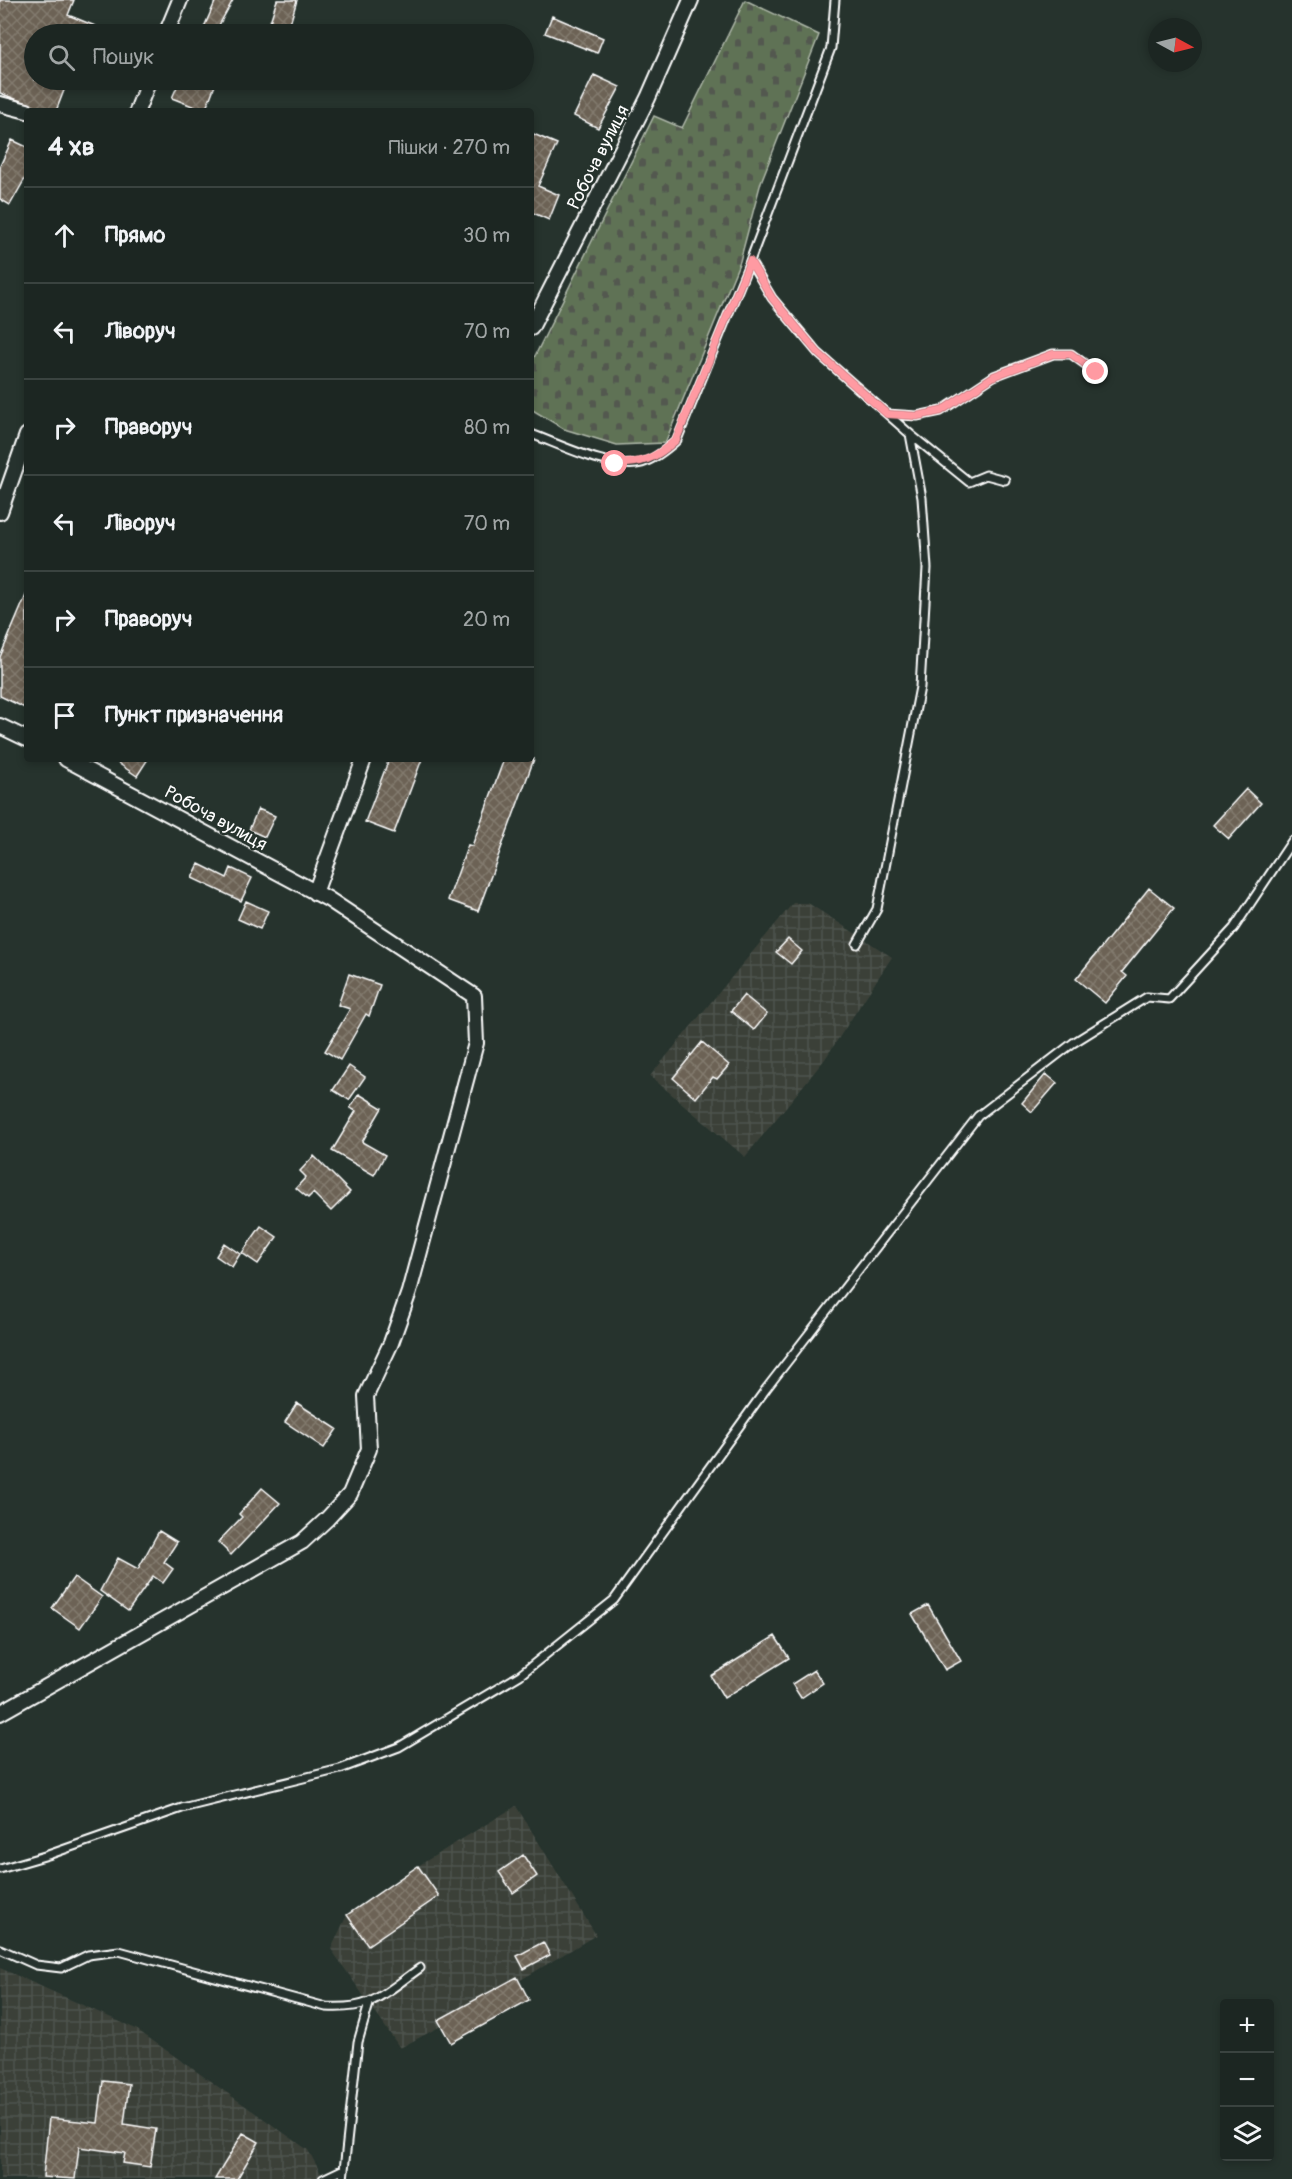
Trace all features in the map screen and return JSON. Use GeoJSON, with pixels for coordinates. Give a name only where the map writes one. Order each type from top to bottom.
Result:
{"type":"FeatureCollection","features":[{"type":"Feature","properties":{"kind":"street"},"geometry":{"type":"LineString","coordinates":[[170,24],[180,0]]}},
{"type":"Feature","properties":{"kind":"street","name":"Робоча вулиця"},"geometry":{"type":"LineString","coordinates":[[534,322],[648,98],[692,0]]}},
{"type":"Feature","properties":{"kind":"street"},"geometry":{"type":"LineString","coordinates":[[138,108],[145,90]]}},
{"type":"Feature","properties":{"kind":"street"},"geometry":{"type":"LineString","coordinates":[[0,104],[24,110]]}},
{"type":"Feature","properties":{"kind":"street"},"geometry":{"type":"LineString","coordinates":[[0,512],[24,444]]}},
{"type":"Feature","properties":{"kind":"street"},"geometry":{"type":"LineString","coordinates":[[0,726],[24,738]]}},
{"type":"Feature","properties":{"kind":"street","name":"Робоча вулиця"},"geometry":{"type":"LineString","coordinates":[[0,1713],[302,1542],[350,1494],[369,1449],[366,1396],[391,1343],[409,1292],[476,1043],[474,996],[315,893],[72,762]]}},
{"type":"Feature","properties":{"kind":"street"},"geometry":{"type":"LineString","coordinates":[[315,893],[363,762]]}},
{"type":"Feature","properties":{"kind":"lane"},"geometry":{"type":"LineString","coordinates":[[534,435],[615,464],[641,463],[664,451],[676,440],[750,261],[831,48],[835,0]]}},
{"type":"Feature","properties":{"kind":"lane"},"geometry":{"type":"LineString","coordinates":[[750,261],[772,298],[818,353],[910,434],[969,482],[986,475],[1005,480]]}},
{"type":"Feature","properties":{"kind":"lane"},"geometry":{"type":"LineString","coordinates":[[887,414],[917,416],[941,411],[994,376],[1053,354],[1071,354],[1096,372]]}},
{"type":"Feature","properties":{"kind":"lane"},"geometry":{"type":"LineString","coordinates":[[857,944],[877,909],[920,687],[927,568],[922,498],[910,434]]}},
{"type":"Feature","properties":{"kind":"lane"},"geometry":{"type":"LineString","coordinates":[[0,1869],[48,1856],[182,1808],[340,1768],[399,1747],[520,1675],[563,1641],[614,1600],[766,1389],[978,1116],[1073,1043],[1147,997],[1169,999],[1234,928],[1292,841]]}},
{"type":"Feature","properties":{"kind":"lane"},"geometry":{"type":"LineString","coordinates":[[0,1949],[36,1965],[61,1968],[88,1955],[119,1951],[326,2007],[352,2008],[369,2004],[420,1968]]}},
{"type":"Feature","properties":{"kind":"lane"},"geometry":{"type":"LineString","coordinates":[[343,2179],[358,2042],[369,2004]]}},
{"type":"Feature","properties":{"kind":"lane"},"geometry":{"type":"LineString","coordinates":[[322,2179],[344,2169]]}},
{"type":"Feature","properties":{"kind":"shaded area"},"geometry":{"type":"Polygon","coordinates":[[[793,903],[808,903],[892,957],[825,1059],[745,1157],[650,1076],[793,903]]]}},
{"type":"Feature","properties":{"kind":"shaded area"},"geometry":{"type":"Polygon","coordinates":[[[516,1806],[596,1935],[519,1981],[529,2000],[451,2043],[441,2026],[400,2048],[331,1949],[347,1915],[418,1866],[516,1806]]]}},
{"type":"Feature","properties":{"kind":"shaded area"},"geometry":{"type":"Polygon","coordinates":[[[0,1968],[136,2029],[308,2150],[324,2179],[0,2179],[0,1968]]]}},
{"type":"Feature","properties":{"kind":"green space"},"geometry":{"type":"Polygon","coordinates":[[[745,0],[819,35],[761,182],[740,261],[665,443],[617,445],[564,429],[534,411],[534,358],[654,116],[682,128],[745,0]]]}},
{"type":"Feature","properties":{"kind":"building"},"geometry":{"type":"Polygon","coordinates":[[[0,0],[74,0],[68,15],[90,24],[24,24],[24,90],[64,90],[57,108],[38,108],[0,93],[0,0]]]}},
{"type":"Feature","properties":{"kind":"building"},"geometry":{"type":"Polygon","coordinates":[[[216,0],[233,0],[220,24],[205,24],[216,0]]]}},
{"type":"Feature","properties":{"kind":"building"},"geometry":{"type":"Polygon","coordinates":[[[277,0],[297,0],[290,24],[269,24],[277,0]]]}},
{"type":"Feature","properties":{"kind":"building"},"geometry":{"type":"Polygon","coordinates":[[[552,16],[603,38],[597,53],[545,33],[552,16]]]}},
{"type":"Feature","properties":{"kind":"building"},"geometry":{"type":"Polygon","coordinates":[[[594,75],[620,87],[598,128],[574,116],[594,75]]]}},
{"type":"Feature","properties":{"kind":"building"},"geometry":{"type":"Polygon","coordinates":[[[176,90],[213,90],[206,108],[197,108],[172,98],[176,90]]]}},
{"type":"Feature","properties":{"kind":"building"},"geometry":{"type":"Polygon","coordinates":[[[534,134],[557,144],[538,186],[559,195],[549,220],[534,213],[534,134]]]}},
{"type":"Feature","properties":{"kind":"building"},"geometry":{"type":"Polygon","coordinates":[[[12,140],[24,146],[24,180],[10,205],[0,199],[0,166],[12,140]]]}},
{"type":"Feature","properties":{"kind":"building"},"geometry":{"type":"Polygon","coordinates":[[[24,600],[24,708],[0,696],[0,657],[24,600]]]}},
{"type":"Feature","properties":{"kind":"building"},"geometry":{"type":"Polygon","coordinates":[[[116,762],[146,762],[137,776],[116,762]]]}},
{"type":"Feature","properties":{"kind":"building"},"geometry":{"type":"Polygon","coordinates":[[[388,762],[421,762],[394,833],[365,822],[388,762]]]}},
{"type":"Feature","properties":{"kind":"building"},"geometry":{"type":"Polygon","coordinates":[[[503,762],[533,762],[478,911],[448,900],[468,845],[472,846],[503,762]]]}},
{"type":"Feature","properties":{"kind":"building"},"geometry":{"type":"Polygon","coordinates":[[[1246,789],[1261,803],[1229,839],[1213,825],[1246,789]]]}},
{"type":"Feature","properties":{"kind":"building"},"geometry":{"type":"Polygon","coordinates":[[[258,809],[275,816],[265,837],[249,830],[258,809]]]}},
{"type":"Feature","properties":{"kind":"building"},"geometry":{"type":"Polygon","coordinates":[[[199,864],[227,878],[231,868],[252,878],[241,901],[192,878],[199,864]]]}},
{"type":"Feature","properties":{"kind":"building"},"geometry":{"type":"Polygon","coordinates":[[[1149,888],[1174,908],[1122,972],[1127,976],[1105,1003],[1076,979],[1149,888]]]}},
{"type":"Feature","properties":{"kind":"building"},"geometry":{"type":"Polygon","coordinates":[[[246,901],[268,911],[260,929],[238,919],[246,901]]]}},
{"type":"Feature","properties":{"kind":"building"},"geometry":{"type":"Polygon","coordinates":[[[788,939],[802,951],[791,964],[776,952],[788,939]]]}},
{"type":"Feature","properties":{"kind":"building"},"geometry":{"type":"Polygon","coordinates":[[[349,974],[380,985],[369,1016],[366,1014],[340,1060],[325,1051],[350,1009],[338,1005],[349,974]]]}},
{"type":"Feature","properties":{"kind":"building"},"geometry":{"type":"Polygon","coordinates":[[[744,995],[767,1014],[754,1030],[731,1011],[744,995]]]}},
{"type":"Feature","properties":{"kind":"building"},"geometry":{"type":"Polygon","coordinates":[[[702,1042],[729,1065],[717,1079],[713,1077],[696,1098],[673,1078],[702,1042]]]}},
{"type":"Feature","properties":{"kind":"building"},"geometry":{"type":"Polygon","coordinates":[[[349,1066],[365,1077],[349,1100],[333,1090],[349,1066]]]}},
{"type":"Feature","properties":{"kind":"building"},"geometry":{"type":"Polygon","coordinates":[[[1046,1074],[1057,1083],[1032,1112],[1022,1103],[1046,1074]]]}},
{"type":"Feature","properties":{"kind":"building"},"geometry":{"type":"Polygon","coordinates":[[[359,1094],[382,1108],[362,1142],[385,1155],[374,1175],[332,1151],[356,1111],[350,1108],[359,1094]]]}},
{"type":"Feature","properties":{"kind":"building"},"geometry":{"type":"Polygon","coordinates":[[[314,1156],[350,1192],[331,1211],[313,1193],[308,1198],[296,1188],[306,1177],[300,1171],[314,1156]]]}},
{"type":"Feature","properties":{"kind":"building"},"geometry":{"type":"Polygon","coordinates":[[[261,1226],[277,1237],[258,1264],[242,1253],[261,1226]]]}},
{"type":"Feature","properties":{"kind":"building"},"geometry":{"type":"Polygon","coordinates":[[[224,1243],[240,1254],[232,1267],[216,1256],[224,1243]]]}},
{"type":"Feature","properties":{"kind":"building"},"geometry":{"type":"Polygon","coordinates":[[[297,1403],[337,1429],[324,1448],[285,1422],[297,1403]]]}},
{"type":"Feature","properties":{"kind":"building"},"geometry":{"type":"Polygon","coordinates":[[[262,1488],[280,1503],[231,1555],[218,1542],[242,1517],[239,1514],[262,1488]]]}},
{"type":"Feature","properties":{"kind":"building"},"geometry":{"type":"Polygon","coordinates":[[[159,1531],[177,1542],[164,1562],[173,1569],[163,1583],[153,1576],[128,1611],[100,1591],[118,1558],[138,1569],[159,1531]]]}},
{"type":"Feature","properties":{"kind":"building"},"geometry":{"type":"Polygon","coordinates":[[[74,1577],[102,1597],[80,1628],[52,1608],[74,1577]]]}},
{"type":"Feature","properties":{"kind":"building"},"geometry":{"type":"Polygon","coordinates":[[[928,1605],[961,1661],[945,1670],[912,1614],[928,1605]]]}},
{"type":"Feature","properties":{"kind":"building"},"geometry":{"type":"Polygon","coordinates":[[[775,1636],[789,1658],[724,1698],[711,1676],[775,1636]]]}},
{"type":"Feature","properties":{"kind":"building"},"geometry":{"type":"Polygon","coordinates":[[[814,1670],[823,1683],[801,1698],[792,1684],[814,1670]]]}},
{"type":"Feature","properties":{"kind":"building"},"geometry":{"type":"Polygon","coordinates":[[[523,1855],[537,1876],[513,1893],[499,1872],[523,1855]]]}},
{"type":"Feature","properties":{"kind":"building"},"geometry":{"type":"Polygon","coordinates":[[[418,1866],[439,1896],[368,1945],[347,1915],[418,1866]]]}},
{"type":"Feature","properties":{"kind":"building"},"geometry":{"type":"Polygon","coordinates":[[[543,1942],[550,1955],[524,1969],[517,1956],[543,1942]]]}},
{"type":"Feature","properties":{"kind":"building"},"geometry":{"type":"Polygon","coordinates":[[[517,1977],[529,2000],[451,2043],[438,2020],[517,1977]]]}},
{"type":"Feature","properties":{"kind":"building"},"geometry":{"type":"Polygon","coordinates":[[[103,2081],[129,2084],[124,2124],[156,2129],[150,2167],[123,2163],[125,2153],[79,2147],[75,2179],[43,2177],[49,2118],[98,2123],[103,2081]]]}},
{"type":"Feature","properties":{"kind":"building"},"geometry":{"type":"Polygon","coordinates":[[[243,2133],[259,2142],[237,2179],[215,2179],[243,2133]]]}},
{"type":"Feature","properties":{"kind":"route"},"geometry":{"type":"LineString","coordinates":[[615,464],[641,463],[664,451],[676,440],[750,261],[772,298],[818,353],[887,414],[917,416],[941,411],[994,376],[1053,354],[1071,354],[1096,372]]}}]}
